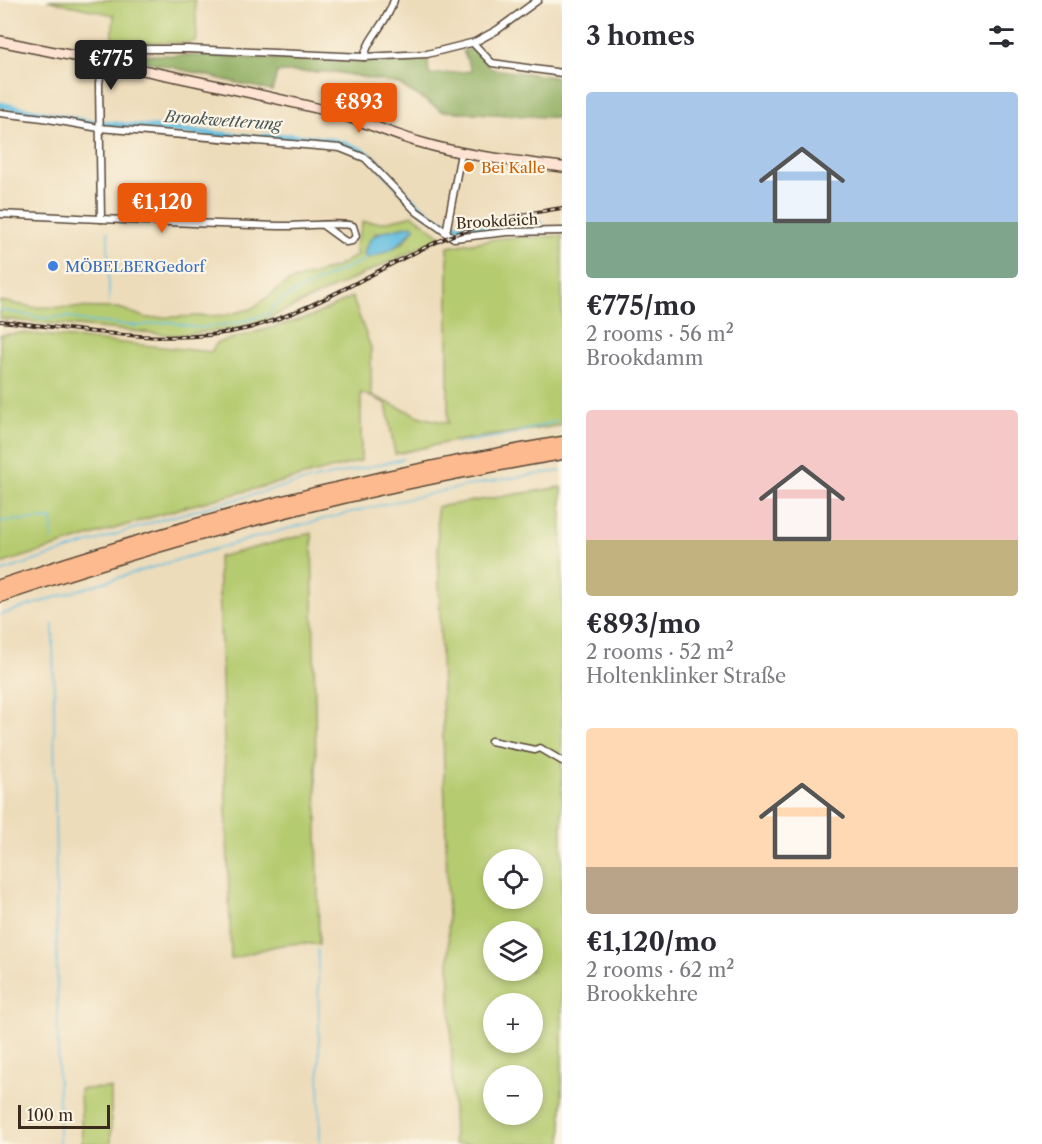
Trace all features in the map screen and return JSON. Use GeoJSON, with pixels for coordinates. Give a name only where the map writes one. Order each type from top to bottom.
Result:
{"type":"FeatureCollection","features":[{"type":"Feature","properties":{"kind":"highway"},"geometry":{"type":"LineString","coordinates":[[0,586],[123,546],[293,499],[435,467],[562,443]]}},
{"type":"Feature","properties":{"kind":"highway"},"geometry":{"type":"LineString","coordinates":[[0,596],[125,556],[296,508],[437,477],[562,453]]}},
{"type":"Feature","properties":{"kind":"main road"},"geometry":{"type":"LineString","coordinates":[[0,41],[101,60],[320,109],[370,123],[418,142],[461,153],[562,167]]}},
{"type":"Feature","properties":{"kind":"street"},"geometry":{"type":"LineString","coordinates":[[364,57],[366,49],[390,14],[394,0]]}},
{"type":"Feature","properties":{"kind":"street"},"geometry":{"type":"LineString","coordinates":[[101,219],[99,124],[103,50],[112,48],[364,57],[427,54],[472,44],[497,30],[537,0]]}},
{"type":"Feature","properties":{"kind":"street"},"geometry":{"type":"LineString","coordinates":[[472,44],[492,63],[562,73]]}},
{"type":"Feature","properties":{"kind":"street","name":"Brookdeich"},"geometry":{"type":"LineString","coordinates":[[0,113],[347,149],[365,158],[416,211],[447,226],[456,238],[507,232],[562,231]]}},
{"type":"Feature","properties":{"kind":"street"},"geometry":{"type":"LineString","coordinates":[[447,226],[461,153]]}},
{"type":"Feature","properties":{"kind":"street"},"geometry":{"type":"LineString","coordinates":[[0,214],[324,226],[350,224],[356,236],[352,241],[346,242],[324,226]]}},
{"type":"Feature","properties":{"kind":"street"},"geometry":{"type":"LineString","coordinates":[[491,741],[535,750],[540,748],[562,761]]}},
{"type":"Feature","properties":{"kind":"green space"},"geometry":{"type":"Polygon","coordinates":[[[47,0],[195,0],[197,40],[188,43],[112,41],[114,15],[47,0]]]}},
{"type":"Feature","properties":{"kind":"green space"},"geometry":{"type":"Polygon","coordinates":[[[472,49],[492,69],[562,78],[562,118],[442,111],[399,84],[335,72],[277,72],[272,91],[120,55],[312,61],[428,60],[429,75],[472,71],[463,51],[472,49]]]}},
{"type":"Feature","properties":{"kind":"green space"},"geometry":{"type":"Polygon","coordinates":[[[413,215],[442,237],[263,321],[229,330],[175,335],[0,319],[0,301],[32,307],[119,308],[147,318],[227,315],[251,309],[288,282],[337,267],[357,255],[355,246],[363,222],[384,222],[413,215]],[[415,227],[375,233],[379,255],[403,243],[415,227]]]}},
{"type":"Feature","properties":{"kind":"green space"},"geometry":{"type":"Polygon","coordinates":[[[562,236],[562,425],[449,442],[395,454],[386,403],[361,393],[361,461],[185,507],[0,564],[0,335],[22,333],[211,352],[217,343],[313,316],[352,297],[371,348],[371,395],[421,417],[448,423],[448,247],[502,238],[562,236]]]}},
{"type":"Feature","properties":{"kind":"green space"},"geometry":{"type":"Polygon","coordinates":[[[562,487],[562,1144],[454,1144],[437,507],[562,487]]]}},
{"type":"Feature","properties":{"kind":"green space"},"geometry":{"type":"Polygon","coordinates":[[[312,533],[319,945],[285,944],[231,959],[218,557],[312,533]]]}},
{"type":"Feature","properties":{"kind":"green space"},"geometry":{"type":"Polygon","coordinates":[[[111,1088],[111,1144],[82,1144],[80,1089],[111,1088]]]}},
{"type":"Feature","properties":{"kind":"water"},"geometry":{"type":"Polygon","coordinates":[[[412,225],[415,227],[395,247],[368,258],[364,255],[366,246],[375,235],[412,225]]]}},
{"type":"Feature","properties":{"kind":"waterway","name":"Brookwetterung"},"geometry":{"type":"LineString","coordinates":[[0,105],[83,122],[255,138],[302,137],[336,142],[352,147],[377,162],[416,204],[444,223],[465,227],[540,223]]}},
{"type":"Feature","properties":{"kind":"waterway"},"geometry":{"type":"LineString","coordinates":[[108,232],[109,303]]}},
{"type":"Feature","properties":{"kind":"waterway"},"geometry":{"type":"LineString","coordinates":[[0,310],[43,318],[69,317],[83,321],[137,326],[169,322],[198,328],[237,323],[268,314],[277,303],[295,292],[368,258]]}},
{"type":"Feature","properties":{"kind":"waterway"},"geometry":{"type":"LineString","coordinates":[[456,443],[510,435],[557,421]]}},
{"type":"Feature","properties":{"kind":"waterway"},"geometry":{"type":"LineString","coordinates":[[0,572],[163,519],[289,485],[403,459]]}},
{"type":"Feature","properties":{"kind":"waterway"},"geometry":{"type":"LineString","coordinates":[[0,615],[173,561],[304,524],[455,489],[562,471]]}},
{"type":"Feature","properties":{"kind":"waterway"},"geometry":{"type":"LineString","coordinates":[[0,521],[52,519],[52,540]]}},
{"type":"Feature","properties":{"kind":"waterway"},"geometry":{"type":"LineString","coordinates":[[53,624],[59,1144]]}},
{"type":"Feature","properties":{"kind":"waterway"},"geometry":{"type":"LineString","coordinates":[[318,950],[320,1144]]}},
{"type":"Feature","properties":{"kind":"railway"},"geometry":{"type":"LineString","coordinates":[[0,321],[157,337],[219,334],[249,328],[298,311],[415,252],[469,229],[499,220],[562,208]]}},
{"type":"Feature","properties":{"kind":"place","name":"Bei Kalle"},"geometry":{"type":"Point","coordinates":[469,167]}},
{"type":"Feature","properties":{"kind":"place","name":"MÖBELBERGedorf"},"geometry":{"type":"Point","coordinates":[53,266]}}]}
